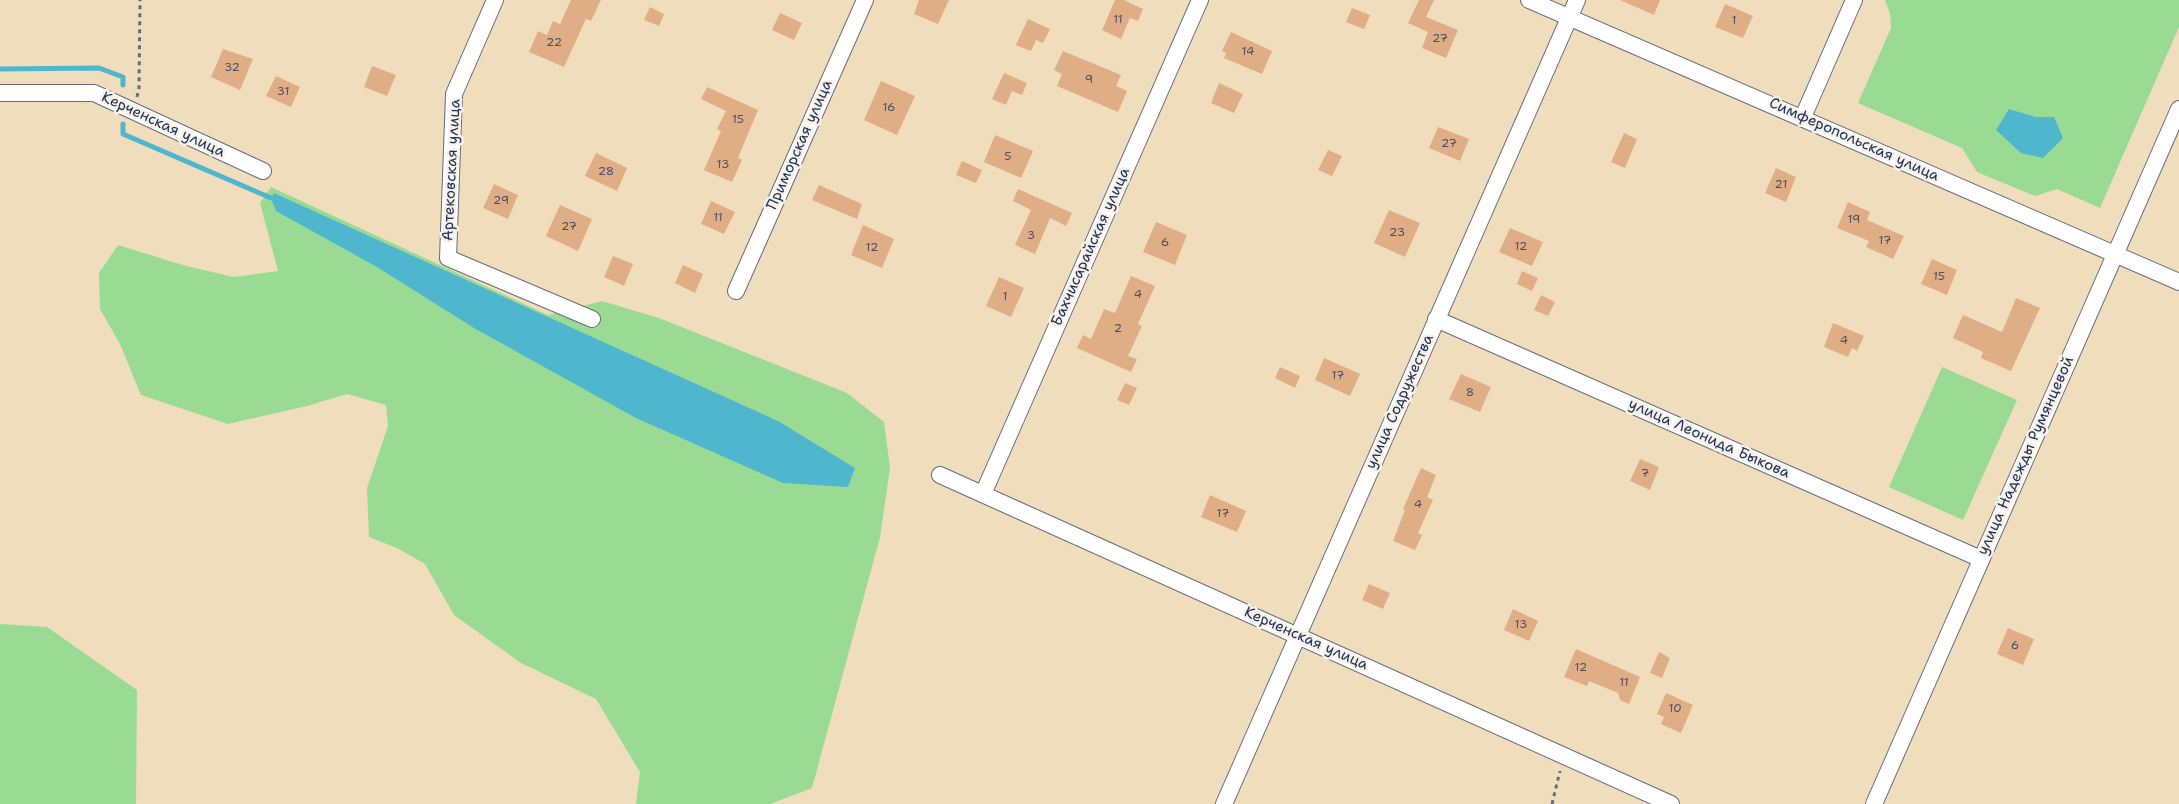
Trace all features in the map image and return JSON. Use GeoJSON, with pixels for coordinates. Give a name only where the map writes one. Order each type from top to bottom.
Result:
{"type":"FeatureCollection","features":[{"type":"Feature","properties":{"kind":"street","name":"Артековская улица"},"geometry":{"type":"LineString","coordinates":[[495,0],[454,94],[448,258],[592,319]]}},
{"type":"Feature","properties":{"kind":"street","name":"Приморская улица"},"geometry":{"type":"LineString","coordinates":[[736,291],[865,0]]}},
{"type":"Feature","properties":{"kind":"street","name":"Бахчисарайская улица"},"geometry":{"type":"LineString","coordinates":[[983,494],[1200,0]]}},
{"type":"Feature","properties":{"kind":"street","name":"Симферопольская улица"},"geometry":{"type":"LineString","coordinates":[[1529,0],[2179,282]]}},
{"type":"Feature","properties":{"kind":"street","name":"улица Содружества"},"geometry":{"type":"LineString","coordinates":[[1224,804],[1577,0]]}},
{"type":"Feature","properties":{"kind":"street"},"geometry":{"type":"LineString","coordinates":[[1803,118],[1854,0]]}},
{"type":"Feature","properties":{"kind":"street","name":"Керченская улица"},"geometry":{"type":"LineString","coordinates":[[0,93],[94,93],[263,171]]}},
{"type":"Feature","properties":{"kind":"street","name":"улица Надежды Румянцевой"},"geometry":{"type":"LineString","coordinates":[[1874,804],[2179,109]]}},
{"type":"Feature","properties":{"kind":"street","name":"улица Леонида Быкова"},"geometry":{"type":"LineString","coordinates":[[1436,319],[1981,559]]}},
{"type":"Feature","properties":{"kind":"street","name":"Керченская улица"},"geometry":{"type":"LineString","coordinates":[[940,475],[1671,804]]}},
{"type":"Feature","properties":{"kind":"path"},"geometry":{"type":"LineString","coordinates":[[134,111],[140,88],[140,0]]}},
{"type":"Feature","properties":{"kind":"path"},"geometry":{"type":"LineString","coordinates":[[1552,804],[1564,755]]}},
{"type":"Feature","properties":{"kind":"green space"},"geometry":{"type":"Polygon","coordinates":[[[1885,0],[2179,0],[2179,27],[2100,208],[2057,189],[2035,196],[1977,172],[1962,148],[1858,103],[1891,28],[1890,14],[1885,0]]]}},
{"type":"Feature","properties":{"kind":"green space"},"geometry":{"type":"Polygon","coordinates":[[[271,187],[548,315],[602,301],[659,318],[847,393],[884,422],[890,468],[880,537],[812,788],[770,804],[636,804],[640,772],[596,699],[521,663],[454,615],[425,564],[397,548],[369,537],[367,488],[388,426],[386,405],[347,394],[307,406],[228,424],[141,395],[120,344],[100,309],[99,273],[118,245],[186,266],[234,277],[278,271],[260,203],[271,187]]]}},
{"type":"Feature","properties":{"kind":"green space"},"geometry":{"type":"Polygon","coordinates":[[[1942,367],[2017,400],[1963,520],[1889,487],[1942,367]]]}},
{"type":"Feature","properties":{"kind":"green space"},"geometry":{"type":"Polygon","coordinates":[[[0,624],[47,627],[137,690],[136,804],[0,804],[0,624]]]}},
{"type":"Feature","properties":{"kind":"water"},"geometry":{"type":"Polygon","coordinates":[[[2009,109],[2036,117],[2054,117],[2063,138],[2043,158],[2021,153],[1996,130],[2009,109]]]}},
{"type":"Feature","properties":{"kind":"water"},"geometry":{"type":"Polygon","coordinates":[[[274,193],[778,421],[855,468],[848,487],[783,483],[636,418],[474,328],[377,267],[276,211],[271,198],[274,193]]]}},
{"type":"Feature","properties":{"kind":"building"},"geometry":{"type":"Polygon","coordinates":[[[571,0],[601,0],[591,21],[586,19],[564,67],[529,52],[538,31],[547,35],[553,21],[560,24],[571,0]]]}},
{"type":"Feature","properties":{"kind":"building"},"geometry":{"type":"Polygon","coordinates":[[[919,0],[949,0],[938,24],[914,14],[919,0]]]}},
{"type":"Feature","properties":{"kind":"building"},"geometry":{"type":"Polygon","coordinates":[[[1115,0],[1124,0],[1143,9],[1138,21],[1130,18],[1121,39],[1102,30],[1115,0]]]}},
{"type":"Feature","properties":{"kind":"building"},"geometry":{"type":"Polygon","coordinates":[[[1419,0],[1434,0],[1426,17],[1458,30],[1446,58],[1422,48],[1428,32],[1408,23],[1419,0]]]}},
{"type":"Feature","properties":{"kind":"building"},"geometry":{"type":"Polygon","coordinates":[[[1620,0],[1660,0],[1654,15],[1620,0]]]}},
{"type":"Feature","properties":{"kind":"building"},"geometry":{"type":"Polygon","coordinates":[[[1725,4],[1753,16],[1743,38],[1715,27],[1725,4]]]}},
{"type":"Feature","properties":{"kind":"building"},"geometry":{"type":"Polygon","coordinates":[[[650,7],[664,14],[659,26],[644,20],[650,7]]]}},
{"type":"Feature","properties":{"kind":"building"},"geometry":{"type":"Polygon","coordinates":[[[1352,8],[1370,15],[1364,29],[1346,22],[1352,8]]]}},
{"type":"Feature","properties":{"kind":"building"},"geometry":{"type":"Polygon","coordinates":[[[780,13],[802,23],[794,40],[772,30],[780,13]]]}},
{"type":"Feature","properties":{"kind":"building"},"geometry":{"type":"Polygon","coordinates":[[[1028,19],[1050,29],[1043,43],[1036,40],[1031,51],[1016,45],[1028,19]]]}},
{"type":"Feature","properties":{"kind":"building"},"geometry":{"type":"Polygon","coordinates":[[[1231,32],[1272,51],[1262,74],[1224,58],[1226,53],[1222,51],[1231,32]]]}},
{"type":"Feature","properties":{"kind":"building"},"geometry":{"type":"Polygon","coordinates":[[[223,49],[253,59],[240,90],[211,77],[223,49]]]}},
{"type":"Feature","properties":{"kind":"building"},"geometry":{"type":"Polygon","coordinates":[[[1063,51],[1121,75],[1116,86],[1127,91],[1118,112],[1057,86],[1062,74],[1054,70],[1063,51]]]}},
{"type":"Feature","properties":{"kind":"building"},"geometry":{"type":"Polygon","coordinates":[[[372,66],[396,75],[387,96],[364,87],[372,66]]]}},
{"type":"Feature","properties":{"kind":"building"},"geometry":{"type":"Polygon","coordinates":[[[1004,73],[1027,83],[1022,95],[1012,91],[1006,105],[992,99],[1004,73]]]}},
{"type":"Feature","properties":{"kind":"building"},"geometry":{"type":"Polygon","coordinates":[[[276,76],[300,87],[291,107],[266,96],[276,76]]]}},
{"type":"Feature","properties":{"kind":"building"},"geometry":{"type":"Polygon","coordinates":[[[881,81],[915,96],[897,135],[864,120],[881,81]]]}},
{"type":"Feature","properties":{"kind":"building"},"geometry":{"type":"Polygon","coordinates":[[[1219,83],[1243,94],[1234,113],[1211,103],[1219,83]]]}},
{"type":"Feature","properties":{"kind":"building"},"geometry":{"type":"Polygon","coordinates":[[[707,87],[758,110],[738,158],[742,160],[732,182],[704,170],[721,131],[717,129],[726,111],[701,99],[707,87]]]}},
{"type":"Feature","properties":{"kind":"building"},"geometry":{"type":"Polygon","coordinates":[[[1438,127],[1469,139],[1460,161],[1429,148],[1438,127]]]}},
{"type":"Feature","properties":{"kind":"building"},"geometry":{"type":"Polygon","coordinates":[[[1624,133],[1637,139],[1625,168],[1611,162],[1624,133]]]}},
{"type":"Feature","properties":{"kind":"building"},"geometry":{"type":"Polygon","coordinates":[[[995,135],[1033,151],[1021,178],[984,162],[995,135]]]}},
{"type":"Feature","properties":{"kind":"building"},"geometry":{"type":"Polygon","coordinates":[[[1328,150],[1342,156],[1332,176],[1318,170],[1328,150]]]}},
{"type":"Feature","properties":{"kind":"building"},"geometry":{"type":"Polygon","coordinates":[[[596,153],[627,168],[617,191],[585,176],[596,153]]]}},
{"type":"Feature","properties":{"kind":"building"},"geometry":{"type":"Polygon","coordinates":[[[962,161],[982,170],[976,183],[956,175],[962,161]]]}},
{"type":"Feature","properties":{"kind":"building"},"geometry":{"type":"Polygon","coordinates":[[[1776,168],[1796,177],[1786,202],[1765,193],[1776,168]]]}},
{"type":"Feature","properties":{"kind":"building"},"geometry":{"type":"Polygon","coordinates":[[[494,184],[518,195],[508,219],[483,208],[494,184]]]}},
{"type":"Feature","properties":{"kind":"building"},"geometry":{"type":"Polygon","coordinates":[[[819,185],[862,204],[857,219],[812,200],[819,185]]]}},
{"type":"Feature","properties":{"kind":"building"},"geometry":{"type":"Polygon","coordinates":[[[1018,189],[1072,213],[1066,226],[1050,218],[1035,254],[1015,245],[1031,210],[1013,201],[1018,189]]]}},
{"type":"Feature","properties":{"kind":"building"},"geometry":{"type":"Polygon","coordinates":[[[711,201],[735,212],[724,234],[701,224],[711,201]]]}},
{"type":"Feature","properties":{"kind":"building"},"geometry":{"type":"Polygon","coordinates":[[[1848,202],[1870,212],[1867,220],[1904,236],[1893,259],[1866,247],[1869,241],[1837,228],[1848,202]]]}},
{"type":"Feature","properties":{"kind":"building"},"geometry":{"type":"Polygon","coordinates":[[[560,205],[592,219],[578,251],[546,236],[560,205]]]}},
{"type":"Feature","properties":{"kind":"building"},"geometry":{"type":"Polygon","coordinates":[[[1389,210],[1420,223],[1405,257],[1374,243],[1389,210]]]}},
{"type":"Feature","properties":{"kind":"building"},"geometry":{"type":"Polygon","coordinates":[[[1156,222],[1187,235],[1175,265],[1143,252],[1156,222]]]}},
{"type":"Feature","properties":{"kind":"building"},"geometry":{"type":"Polygon","coordinates":[[[863,225],[894,239],[882,268],[851,255],[863,225]]]}},
{"type":"Feature","properties":{"kind":"building"},"geometry":{"type":"Polygon","coordinates":[[[1510,228],[1543,242],[1532,266],[1499,252],[1510,228]]]}},
{"type":"Feature","properties":{"kind":"building"},"geometry":{"type":"Polygon","coordinates":[[[613,256],[633,264],[624,286],[604,277],[613,256]]]}},
{"type":"Feature","properties":{"kind":"building"},"geometry":{"type":"Polygon","coordinates":[[[1932,259],[1957,270],[1947,295],[1921,284],[1932,259]]]}},
{"type":"Feature","properties":{"kind":"building"},"geometry":{"type":"Polygon","coordinates":[[[683,265],[703,274],[695,293],[675,283],[683,265]]]}},
{"type":"Feature","properties":{"kind":"building"},"geometry":{"type":"Polygon","coordinates":[[[1522,271],[1538,278],[1532,291],[1517,284],[1522,271]]]}},
{"type":"Feature","properties":{"kind":"building"},"geometry":{"type":"Polygon","coordinates":[[[1131,276],[1155,286],[1138,324],[1142,326],[1128,356],[1137,359],[1131,372],[1077,348],[1083,335],[1091,339],[1104,309],[1115,313],[1131,276]]]}},
{"type":"Feature","properties":{"kind":"building"},"geometry":{"type":"Polygon","coordinates":[[[999,277],[1024,288],[1011,317],[986,306],[999,277]]]}},
{"type":"Feature","properties":{"kind":"building"},"geometry":{"type":"Polygon","coordinates":[[[1541,295],[1555,302],[1548,316],[1534,310],[1541,295]]]}},
{"type":"Feature","properties":{"kind":"building"},"geometry":{"type":"Polygon","coordinates":[[[2016,298],[2040,308],[2011,371],[1981,358],[1983,352],[1953,338],[1963,315],[2002,332],[2016,298]]]}},
{"type":"Feature","properties":{"kind":"building"},"geometry":{"type":"Polygon","coordinates":[[[1833,323],[1864,336],[1857,351],[1852,348],[1848,357],[1824,347],[1833,323]]]}},
{"type":"Feature","properties":{"kind":"building"},"geometry":{"type":"Polygon","coordinates":[[[1324,358],[1360,374],[1350,396],[1315,380],[1324,358]]]}},
{"type":"Feature","properties":{"kind":"building"},"geometry":{"type":"Polygon","coordinates":[[[1280,367],[1300,376],[1295,388],[1275,378],[1280,367]]]}},
{"type":"Feature","properties":{"kind":"building"},"geometry":{"type":"Polygon","coordinates":[[[1461,374],[1491,387],[1480,412],[1449,399],[1461,374]]]}},
{"type":"Feature","properties":{"kind":"building"},"geometry":{"type":"Polygon","coordinates":[[[1125,383],[1137,388],[1129,405],[1117,400],[1125,383]]]}},
{"type":"Feature","properties":{"kind":"building"},"geometry":{"type":"Polygon","coordinates":[[[1640,459],[1659,467],[1650,490],[1630,481],[1640,459]]]}},
{"type":"Feature","properties":{"kind":"building"},"geometry":{"type":"Polygon","coordinates":[[[1421,468],[1436,475],[1427,497],[1433,500],[1418,533],[1422,535],[1415,550],[1393,541],[1405,510],[1403,509],[1421,468]]]}},
{"type":"Feature","properties":{"kind":"building"},"geometry":{"type":"Polygon","coordinates":[[[1210,495],[1246,511],[1237,532],[1201,517],[1210,495]]]}},
{"type":"Feature","properties":{"kind":"building"},"geometry":{"type":"Polygon","coordinates":[[[1369,584],[1390,593],[1383,609],[1362,600],[1369,584]]]}},
{"type":"Feature","properties":{"kind":"building"},"geometry":{"type":"Polygon","coordinates":[[[1513,609],[1538,621],[1529,641],[1504,630],[1513,609]]]}},
{"type":"Feature","properties":{"kind":"building"},"geometry":{"type":"Polygon","coordinates":[[[2008,628],[2034,639],[2023,665],[1997,654],[2008,628]]]}},
{"type":"Feature","properties":{"kind":"building"},"geometry":{"type":"Polygon","coordinates":[[[1576,649],[1640,677],[1629,704],[1620,700],[1618,693],[1589,681],[1587,686],[1564,677],[1576,649]]]}},
{"type":"Feature","properties":{"kind":"building"},"geometry":{"type":"Polygon","coordinates":[[[1659,652],[1670,658],[1662,678],[1650,673],[1659,652]]]}},
{"type":"Feature","properties":{"kind":"building"},"geometry":{"type":"Polygon","coordinates":[[[1666,693],[1693,705],[1681,733],[1661,724],[1664,717],[1657,714],[1666,693]]]}},
{"type":"Feature","properties":{"kind":"waterway"},"geometry":{"type":"LineString","coordinates":[[0,69],[99,68],[123,77],[123,85]]}},
{"type":"Feature","properties":{"kind":"waterway"},"geometry":{"type":"LineString","coordinates":[[123,124],[123,134],[271,198]]}}]}
